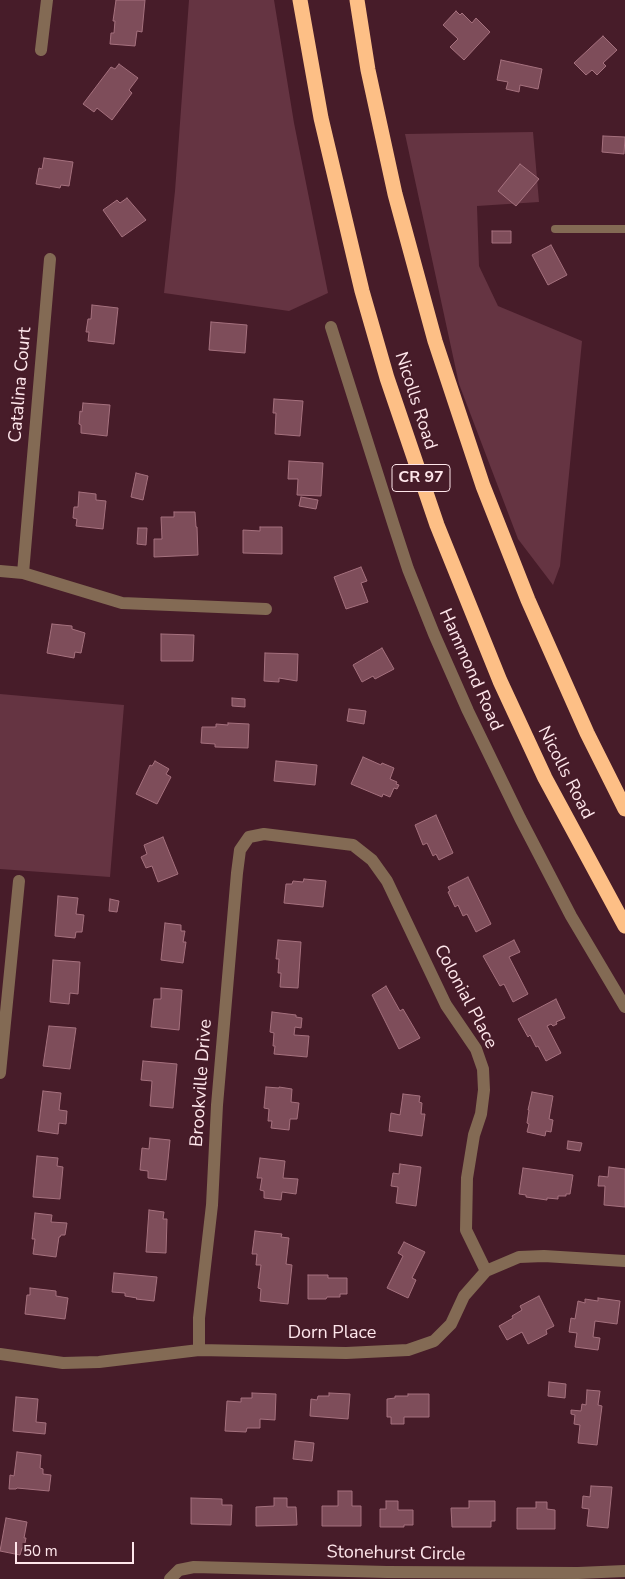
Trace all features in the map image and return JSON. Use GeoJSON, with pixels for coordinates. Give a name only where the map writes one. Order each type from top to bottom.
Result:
{"type":"FeatureCollection","features":[{"type":"Feature","properties":{"kind":"highway","name":"Nicolls Road"},"geometry":{"type":"LineString","coordinates":[[300,0],[321,118],[362,291],[387,378],[437,525],[500,681],[545,778],[625,926]]}},
{"type":"Feature","properties":{"kind":"highway","name":"CR 97"},"geometry":{"type":"LineString","coordinates":[[357,0],[368,70],[395,194],[435,341],[483,486],[532,608],[587,733],[625,809]]}},
{"type":"Feature","properties":{"kind":"street"},"geometry":{"type":"LineString","coordinates":[[41,50],[47,0]]}},
{"type":"Feature","properties":{"kind":"street","name":"Catalina Court"},"geometry":{"type":"LineString","coordinates":[[23,573],[50,259]]}},
{"type":"Feature","properties":{"kind":"street","name":"Hammond Road"},"geometry":{"type":"LineString","coordinates":[[331,327],[408,569],[434,634],[468,711],[570,916],[625,1007]]}},
{"type":"Feature","properties":{"kind":"street"},"geometry":{"type":"LineString","coordinates":[[0,571],[23,573],[122,603],[266,609]]}},
{"type":"Feature","properties":{"kind":"street","name":"Colonial Place"},"geometry":{"type":"LineString","coordinates":[[264,834],[353,844],[372,860],[387,880],[446,1005],[476,1049],[483,1069],[484,1090],[481,1114],[474,1135],[467,1178],[466,1230],[486,1271]]}},
{"type":"Feature","properties":{"kind":"street","name":"Brookville Drive"},"geometry":{"type":"LineString","coordinates":[[199,1350],[199,1318],[212,1205],[217,1104],[237,873],[240,850],[249,837],[264,834]]}},
{"type":"Feature","properties":{"kind":"street"},"geometry":{"type":"LineString","coordinates":[[0,1073],[4,982],[19,881]]}},
{"type":"Feature","properties":{"kind":"street","name":"Dorn Place"},"geometry":{"type":"LineString","coordinates":[[0,1354],[63,1363],[99,1362],[199,1350],[346,1353],[408,1350],[434,1341],[451,1324],[464,1296],[486,1271],[520,1257],[544,1256],[625,1262]]}},
{"type":"Feature","properties":{"kind":"street","name":"Stonehurst Circle"},"geometry":{"type":"LineString","coordinates":[[170,1579],[180,1570],[194,1567],[387,1572],[578,1573],[625,1571]]}},
{"type":"Feature","properties":{"kind":"lane"},"geometry":{"type":"LineString","coordinates":[[555,229],[625,229]]}},
{"type":"Feature","properties":{"kind":"shaded area"},"geometry":{"type":"Polygon","coordinates":[[[189,0],[274,0],[294,123],[328,293],[289,311],[164,293],[175,191],[189,0]]]}},
{"type":"Feature","properties":{"kind":"shaded area"},"geometry":{"type":"Polygon","coordinates":[[[533,132],[539,202],[477,206],[479,266],[498,306],[582,341],[560,566],[553,585],[518,539],[459,384],[405,134],[533,132]]]}},
{"type":"Feature","properties":{"kind":"shaded area"},"geometry":{"type":"Polygon","coordinates":[[[0,694],[124,705],[110,877],[0,869],[0,694]]]}},
{"type":"Feature","properties":{"kind":"building"},"geometry":{"type":"Polygon","coordinates":[[[116,0],[145,0],[142,32],[137,31],[135,46],[110,44],[111,33],[114,33],[115,21],[113,21],[116,0]]]}},
{"type":"Feature","properties":{"kind":"building"},"geometry":{"type":"Polygon","coordinates":[[[456,11],[460,15],[462,13],[472,23],[476,18],[490,32],[464,60],[450,47],[458,39],[443,25],[456,11]]]}},
{"type":"Feature","properties":{"kind":"building"},"geometry":{"type":"Polygon","coordinates":[[[603,36],[617,50],[603,63],[606,66],[597,75],[592,70],[586,75],[574,63],[603,36]]]}},
{"type":"Feature","properties":{"kind":"building"},"geometry":{"type":"Polygon","coordinates":[[[501,60],[542,69],[538,89],[520,85],[519,92],[506,89],[508,82],[497,80],[501,60]]]}},
{"type":"Feature","properties":{"kind":"building"},"geometry":{"type":"Polygon","coordinates":[[[119,64],[138,78],[129,90],[132,93],[112,120],[97,108],[94,112],[83,104],[111,67],[115,69],[119,64]]]}},
{"type":"Feature","properties":{"kind":"building"},"geometry":{"type":"Polygon","coordinates":[[[603,136],[625,137],[624,154],[602,152],[603,136]]]}},
{"type":"Feature","properties":{"kind":"building"},"geometry":{"type":"Polygon","coordinates":[[[44,158],[73,162],[69,186],[61,185],[60,188],[36,184],[39,168],[42,169],[44,158]]]}},
{"type":"Feature","properties":{"kind":"building"},"geometry":{"type":"Polygon","coordinates":[[[520,164],[539,179],[516,206],[498,191],[520,164]]]}},
{"type":"Feature","properties":{"kind":"building"},"geometry":{"type":"Polygon","coordinates":[[[127,198],[146,220],[122,237],[103,210],[117,200],[120,203],[127,198]]]}},
{"type":"Feature","properties":{"kind":"building"},"geometry":{"type":"Polygon","coordinates":[[[492,231],[511,231],[511,243],[492,243],[492,231]]]}},
{"type":"Feature","properties":{"kind":"building"},"geometry":{"type":"Polygon","coordinates":[[[551,245],[567,275],[548,285],[532,255],[551,245]]]}},
{"type":"Feature","properties":{"kind":"building"},"geometry":{"type":"Polygon","coordinates":[[[92,305],[118,308],[114,344],[88,341],[89,332],[86,332],[88,319],[91,319],[92,305]]]}},
{"type":"Feature","properties":{"kind":"building"},"geometry":{"type":"Polygon","coordinates":[[[211,322],[247,325],[245,353],[209,350],[211,322]]]}},
{"type":"Feature","properties":{"kind":"building"},"geometry":{"type":"Polygon","coordinates":[[[274,399],[303,401],[300,436],[275,434],[276,413],[273,413],[274,399]]]}},
{"type":"Feature","properties":{"kind":"building"},"geometry":{"type":"Polygon","coordinates":[[[83,403],[110,405],[107,436],[81,433],[81,425],[79,424],[83,403]]]}},
{"type":"Feature","properties":{"kind":"building"},"geometry":{"type":"Polygon","coordinates":[[[289,461],[323,463],[321,496],[297,495],[298,479],[288,479],[289,461]]]}},
{"type":"Feature","properties":{"kind":"building"},"geometry":{"type":"Polygon","coordinates":[[[136,473],[148,476],[143,500],[131,497],[136,473]]]}},
{"type":"Feature","properties":{"kind":"building"},"geometry":{"type":"Polygon","coordinates":[[[79,492],[96,494],[96,500],[106,501],[103,529],[76,526],[77,519],[73,518],[74,507],[78,507],[79,492]]]}},
{"type":"Feature","properties":{"kind":"building"},"geometry":{"type":"Polygon","coordinates":[[[301,497],[318,500],[316,509],[299,506],[301,497]]]}},
{"type":"Feature","properties":{"kind":"building"},"geometry":{"type":"Polygon","coordinates":[[[174,512],[195,512],[198,555],[154,557],[154,539],[162,539],[161,517],[174,517],[174,512]]]}},
{"type":"Feature","properties":{"kind":"building"},"geometry":{"type":"Polygon","coordinates":[[[260,527],[282,527],[282,554],[243,553],[243,530],[260,531],[260,527]]]}},
{"type":"Feature","properties":{"kind":"building"},"geometry":{"type":"Polygon","coordinates":[[[138,528],[147,528],[146,545],[137,544],[138,528]]]}},
{"type":"Feature","properties":{"kind":"building"},"geometry":{"type":"Polygon","coordinates":[[[361,567],[367,581],[361,583],[368,602],[346,609],[334,577],[361,567]]]}},
{"type":"Feature","properties":{"kind":"building"},"geometry":{"type":"Polygon","coordinates":[[[52,624],[72,626],[72,629],[85,633],[81,653],[75,652],[74,658],[47,653],[52,624]]]}},
{"type":"Feature","properties":{"kind":"building"},"geometry":{"type":"Polygon","coordinates":[[[161,634],[194,635],[193,661],[161,661],[161,634]]]}},
{"type":"Feature","properties":{"kind":"building"},"geometry":{"type":"Polygon","coordinates":[[[382,648],[394,669],[375,679],[373,676],[362,682],[353,665],[382,648]]]}},
{"type":"Feature","properties":{"kind":"building"},"geometry":{"type":"Polygon","coordinates":[[[265,653],[298,654],[297,681],[279,678],[279,682],[264,681],[265,653]]]}},
{"type":"Feature","properties":{"kind":"building"},"geometry":{"type":"Polygon","coordinates":[[[232,698],[245,699],[245,707],[232,706],[232,698]]]}},
{"type":"Feature","properties":{"kind":"building"},"geometry":{"type":"Polygon","coordinates":[[[349,709],[366,711],[364,724],[347,721],[349,709]]]}},
{"type":"Feature","properties":{"kind":"building"},"geometry":{"type":"Polygon","coordinates":[[[228,723],[249,724],[248,748],[215,747],[215,744],[201,743],[202,727],[216,727],[216,724],[228,725],[228,723]]]}},
{"type":"Feature","properties":{"kind":"building"},"geometry":{"type":"Polygon","coordinates":[[[363,757],[381,765],[382,763],[394,768],[390,779],[399,785],[397,789],[394,788],[390,797],[383,794],[382,797],[351,784],[363,757]]]}},
{"type":"Feature","properties":{"kind":"building"},"geometry":{"type":"Polygon","coordinates":[[[155,761],[169,769],[166,774],[171,777],[157,804],[136,794],[150,765],[152,766],[155,761]]]}},
{"type":"Feature","properties":{"kind":"building"},"geometry":{"type":"Polygon","coordinates":[[[276,761],[317,765],[315,785],[274,781],[276,761]]]}},
{"type":"Feature","properties":{"kind":"building"},"geometry":{"type":"Polygon","coordinates":[[[436,815],[453,853],[439,860],[436,854],[433,856],[427,843],[423,845],[415,825],[436,815]]]}},
{"type":"Feature","properties":{"kind":"building"},"geometry":{"type":"Polygon","coordinates":[[[163,837],[178,874],[158,882],[152,866],[146,868],[141,857],[147,854],[144,845],[163,837]]]}},
{"type":"Feature","properties":{"kind":"building"},"geometry":{"type":"Polygon","coordinates":[[[468,877],[491,924],[476,932],[467,914],[463,916],[458,905],[455,907],[448,892],[450,891],[448,887],[468,877]]]}},
{"type":"Feature","properties":{"kind":"building"},"geometry":{"type":"Polygon","coordinates":[[[304,879],[326,881],[323,907],[284,903],[286,884],[292,884],[293,881],[303,882],[304,879]]]}},
{"type":"Feature","properties":{"kind":"building"},"geometry":{"type":"Polygon","coordinates":[[[58,896],[78,898],[76,914],[84,915],[82,932],[76,932],[75,938],[55,936],[58,896]]]}},
{"type":"Feature","properties":{"kind":"building"},"geometry":{"type":"Polygon","coordinates":[[[110,899],[119,901],[117,912],[109,911],[110,899]]]}},
{"type":"Feature","properties":{"kind":"building"},"geometry":{"type":"Polygon","coordinates":[[[165,923],[181,925],[181,931],[185,931],[183,942],[186,942],[183,963],[161,960],[165,923]]]}},
{"type":"Feature","properties":{"kind":"building"},"geometry":{"type":"Polygon","coordinates":[[[278,940],[301,942],[298,988],[280,987],[279,959],[276,959],[278,940]]]}},
{"type":"Feature","properties":{"kind":"building"},"geometry":{"type":"Polygon","coordinates":[[[514,940],[520,952],[509,957],[528,994],[513,1002],[504,984],[500,986],[483,956],[514,940]]]}},
{"type":"Feature","properties":{"kind":"building"},"geometry":{"type":"Polygon","coordinates":[[[53,960],[80,962],[78,994],[70,993],[69,1004],[50,1002],[53,960]]]}},
{"type":"Feature","properties":{"kind":"building"},"geometry":{"type":"Polygon","coordinates":[[[386,986],[400,1011],[403,1009],[420,1038],[399,1049],[372,995],[386,986]]]}},
{"type":"Feature","properties":{"kind":"building"},"geometry":{"type":"Polygon","coordinates":[[[161,988],[182,990],[179,1030],[151,1027],[154,999],[161,999],[161,988]]]}},
{"type":"Feature","properties":{"kind":"building"},"geometry":{"type":"Polygon","coordinates":[[[556,999],[565,1018],[556,1022],[557,1024],[553,1026],[551,1024],[547,1026],[561,1053],[546,1061],[530,1035],[528,1037],[518,1019],[556,999]]]}},
{"type":"Feature","properties":{"kind":"building"},"geometry":{"type":"Polygon","coordinates":[[[272,1012],[296,1015],[296,1017],[302,1018],[301,1028],[295,1027],[294,1035],[309,1036],[307,1057],[274,1054],[274,1033],[270,1032],[272,1012]]]}},
{"type":"Feature","properties":{"kind":"building"},"geometry":{"type":"Polygon","coordinates":[[[49,1026],[76,1028],[70,1069],[43,1066],[49,1026]]]}},
{"type":"Feature","properties":{"kind":"building"},"geometry":{"type":"Polygon","coordinates":[[[143,1061],[177,1064],[173,1108],[150,1106],[152,1081],[141,1080],[143,1061]]]}},
{"type":"Feature","properties":{"kind":"building"},"geometry":{"type":"Polygon","coordinates":[[[266,1087],[292,1089],[291,1102],[299,1103],[297,1119],[290,1119],[289,1130],[271,1128],[272,1121],[268,1121],[269,1109],[264,1108],[266,1087]]]}},
{"type":"Feature","properties":{"kind":"building"},"geometry":{"type":"Polygon","coordinates":[[[43,1091],[61,1093],[59,1110],[67,1111],[66,1124],[59,1123],[58,1134],[38,1131],[43,1091]]]}},
{"type":"Feature","properties":{"kind":"building"},"geometry":{"type":"Polygon","coordinates":[[[532,1092],[553,1096],[549,1119],[553,1120],[551,1132],[546,1131],[545,1136],[527,1132],[529,1124],[527,1123],[528,1110],[532,1092]]]}},
{"type":"Feature","properties":{"kind":"building"},"geometry":{"type":"Polygon","coordinates":[[[403,1094],[420,1096],[419,1102],[422,1103],[421,1114],[425,1114],[422,1136],[389,1131],[391,1113],[400,1115],[403,1094]]]}},
{"type":"Feature","properties":{"kind":"building"},"geometry":{"type":"Polygon","coordinates":[[[150,1138],[170,1140],[166,1180],[148,1178],[148,1171],[140,1170],[142,1148],[149,1149],[150,1138]]]}},
{"type":"Feature","properties":{"kind":"building"},"geometry":{"type":"Polygon","coordinates":[[[568,1141],[582,1143],[580,1151],[567,1149],[568,1141]]]}},
{"type":"Feature","properties":{"kind":"building"},"geometry":{"type":"Polygon","coordinates":[[[37,1156],[58,1158],[57,1166],[63,1167],[60,1199],[33,1197],[37,1156]]]}},
{"type":"Feature","properties":{"kind":"building"},"geometry":{"type":"Polygon","coordinates":[[[260,1158],[285,1161],[283,1178],[298,1179],[296,1194],[282,1192],[281,1200],[264,1198],[264,1191],[260,1190],[262,1178],[257,1178],[260,1158]]]}},
{"type":"Feature","properties":{"kind":"building"},"geometry":{"type":"Polygon","coordinates":[[[400,1164],[421,1167],[416,1206],[396,1203],[398,1187],[391,1186],[393,1173],[399,1174],[400,1164]]]}},
{"type":"Feature","properties":{"kind":"building"},"geometry":{"type":"Polygon","coordinates":[[[609,1167],[625,1169],[625,1207],[604,1205],[605,1186],[598,1186],[599,1176],[608,1177],[609,1167]]]}},
{"type":"Feature","properties":{"kind":"building"},"geometry":{"type":"Polygon","coordinates":[[[523,1168],[573,1175],[570,1194],[558,1196],[558,1199],[547,1198],[547,1200],[519,1194],[523,1168]]]}},
{"type":"Feature","properties":{"kind":"building"},"geometry":{"type":"Polygon","coordinates":[[[149,1210],[164,1212],[163,1219],[167,1219],[166,1253],[146,1252],[149,1210]]]}},
{"type":"Feature","properties":{"kind":"building"},"geometry":{"type":"Polygon","coordinates":[[[35,1213],[52,1215],[51,1222],[67,1223],[65,1235],[59,1237],[56,1257],[33,1254],[35,1239],[32,1239],[35,1213]]]}},
{"type":"Feature","properties":{"kind":"building"},"geometry":{"type":"Polygon","coordinates":[[[255,1231],[282,1234],[281,1237],[289,1238],[286,1264],[292,1265],[288,1304],[260,1301],[261,1289],[258,1288],[261,1265],[256,1265],[257,1254],[252,1254],[255,1231]]]}},
{"type":"Feature","properties":{"kind":"building"},"geometry":{"type":"Polygon","coordinates":[[[404,1242],[425,1252],[412,1278],[416,1280],[408,1298],[387,1288],[403,1256],[398,1253],[404,1242]]]}},
{"type":"Feature","properties":{"kind":"building"},"geometry":{"type":"Polygon","coordinates":[[[114,1273],[157,1277],[154,1301],[136,1299],[125,1296],[125,1293],[112,1292],[114,1273]]]}},
{"type":"Feature","properties":{"kind":"building"},"geometry":{"type":"Polygon","coordinates":[[[308,1275],[328,1275],[328,1278],[347,1278],[347,1294],[340,1294],[340,1297],[327,1297],[326,1299],[308,1299],[308,1275]]]}},
{"type":"Feature","properties":{"kind":"building"},"geometry":{"type":"Polygon","coordinates":[[[30,1288],[56,1291],[56,1296],[68,1298],[65,1319],[25,1314],[27,1295],[30,1295],[30,1288]]]}},
{"type":"Feature","properties":{"kind":"building"},"geometry":{"type":"Polygon","coordinates":[[[539,1296],[554,1326],[546,1330],[547,1334],[528,1344],[522,1332],[507,1340],[499,1326],[522,1310],[520,1306],[539,1296]]]}},
{"type":"Feature","properties":{"kind":"building"},"geometry":{"type":"Polygon","coordinates":[[[598,1298],[620,1301],[617,1324],[595,1321],[593,1337],[600,1338],[598,1350],[575,1347],[577,1333],[569,1332],[571,1318],[575,1319],[578,1301],[585,1303],[585,1299],[598,1301],[598,1298]]]}},
{"type":"Feature","properties":{"kind":"building"},"geometry":{"type":"Polygon","coordinates":[[[549,1382],[566,1384],[565,1398],[548,1396],[549,1382]]]}},
{"type":"Feature","properties":{"kind":"building"},"geometry":{"type":"Polygon","coordinates":[[[587,1390],[600,1391],[598,1405],[602,1406],[597,1445],[578,1443],[580,1425],[574,1424],[575,1415],[571,1414],[571,1410],[581,1411],[582,1404],[586,1405],[587,1390]]]}},
{"type":"Feature","properties":{"kind":"building"},"geometry":{"type":"Polygon","coordinates":[[[252,1393],[276,1394],[275,1420],[260,1419],[260,1428],[247,1428],[246,1432],[225,1431],[227,1401],[241,1402],[241,1398],[252,1398],[252,1393]]]}},
{"type":"Feature","properties":{"kind":"building"},"geometry":{"type":"Polygon","coordinates":[[[329,1393],[350,1394],[348,1419],[310,1416],[311,1399],[317,1400],[318,1396],[329,1396],[329,1393]]]}},
{"type":"Feature","properties":{"kind":"building"},"geometry":{"type":"Polygon","coordinates":[[[408,1394],[429,1394],[429,1417],[404,1417],[404,1424],[391,1424],[391,1417],[387,1417],[387,1399],[395,1398],[395,1396],[408,1396],[408,1394]]]}},
{"type":"Feature","properties":{"kind":"building"},"geometry":{"type":"Polygon","coordinates":[[[16,1397],[38,1399],[36,1422],[46,1423],[45,1434],[13,1431],[16,1397]]]}},
{"type":"Feature","properties":{"kind":"building"},"geometry":{"type":"Polygon","coordinates":[[[295,1441],[314,1443],[312,1461],[293,1459],[295,1441]]]}},
{"type":"Feature","properties":{"kind":"building"},"geometry":{"type":"Polygon","coordinates":[[[17,1452],[41,1455],[40,1468],[43,1469],[43,1474],[51,1475],[49,1491],[9,1489],[10,1475],[14,1476],[17,1452]]]}},
{"type":"Feature","properties":{"kind":"building"},"geometry":{"type":"Polygon","coordinates":[[[591,1486],[612,1487],[608,1528],[587,1526],[589,1509],[582,1508],[583,1496],[590,1497],[591,1486]]]}},
{"type":"Feature","properties":{"kind":"building"},"geometry":{"type":"Polygon","coordinates":[[[338,1491],[352,1491],[352,1506],[361,1506],[361,1526],[322,1526],[322,1506],[338,1506],[338,1491]]]}},
{"type":"Feature","properties":{"kind":"building"},"geometry":{"type":"Polygon","coordinates":[[[191,1498],[222,1499],[222,1505],[232,1505],[231,1525],[191,1524],[191,1498]]]}},
{"type":"Feature","properties":{"kind":"building"},"geometry":{"type":"Polygon","coordinates":[[[274,1498],[287,1498],[287,1507],[296,1507],[297,1525],[256,1526],[256,1507],[274,1506],[274,1498]]]}},
{"type":"Feature","properties":{"kind":"building"},"geometry":{"type":"Polygon","coordinates":[[[386,1501],[398,1501],[398,1510],[413,1510],[413,1525],[380,1527],[380,1509],[386,1509],[386,1501]]]}},
{"type":"Feature","properties":{"kind":"building"},"geometry":{"type":"Polygon","coordinates":[[[469,1501],[495,1501],[495,1521],[491,1521],[491,1527],[452,1527],[451,1508],[469,1508],[469,1501]]]}},
{"type":"Feature","properties":{"kind":"building"},"geometry":{"type":"Polygon","coordinates":[[[536,1502],[547,1502],[547,1509],[555,1510],[555,1529],[517,1529],[517,1508],[536,1508],[536,1502]]]}},
{"type":"Feature","properties":{"kind":"building"},"geometry":{"type":"Polygon","coordinates":[[[6,1518],[27,1522],[24,1548],[22,1548],[20,1555],[0,1551],[6,1518]]]}}]}
